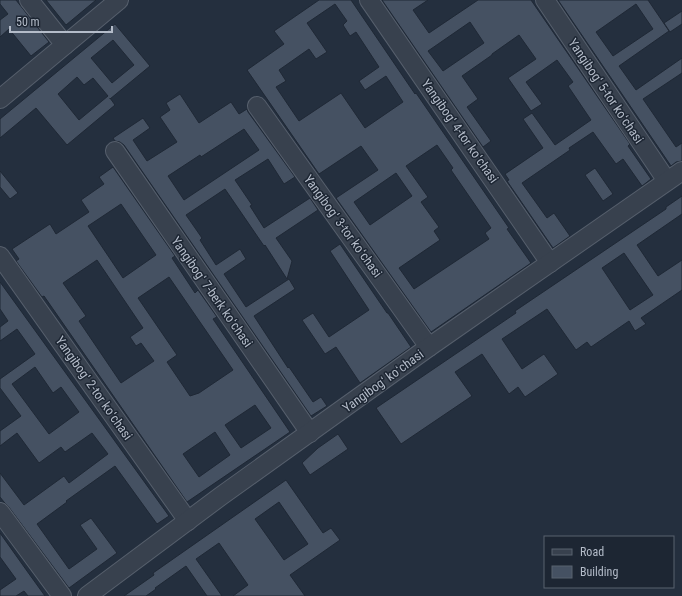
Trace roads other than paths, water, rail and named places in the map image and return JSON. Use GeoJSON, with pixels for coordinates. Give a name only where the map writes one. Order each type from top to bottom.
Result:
{"type":"FeatureCollection","features":[{"type":"Feature","properties":{"kind":"street"},"geometry":{"type":"LineString","coordinates":[[28,0],[65,45]]}},
{"type":"Feature","properties":{"kind":"street"},"geometry":{"type":"LineString","coordinates":[[0,99],[119,0]]}},
{"type":"Feature","properties":{"kind":"street","name":"Yangibogʻ 4-tor koʻchasi"},"geometry":{"type":"LineString","coordinates":[[369,0],[550,263]]}},
{"type":"Feature","properties":{"kind":"street","name":"Yangibogʻ 5-tor koʻchasi"},"geometry":{"type":"LineString","coordinates":[[545,0],[666,182]]}},
{"type":"Feature","properties":{"kind":"street","name":"Yangibogʻ 3-tor koʻchasi"},"geometry":{"type":"LineString","coordinates":[[257,106],[429,347]]}},
{"type":"Feature","properties":{"kind":"street","name":"Yangibogʻ 7-berk koʻchasi"},"geometry":{"type":"LineString","coordinates":[[115,151],[310,433]]}},
{"type":"Feature","properties":{"kind":"street","name":"Yangibogʻ koʻchasi"},"geometry":{"type":"LineString","coordinates":[[87,596],[429,347],[682,171]]}},
{"type":"Feature","properties":{"kind":"street","name":"Yangibogʻ 2-tor koʻchasi"},"geometry":{"type":"LineString","coordinates":[[0,256],[188,521]]}},
{"type":"Feature","properties":{"kind":"street"},"geometry":{"type":"LineString","coordinates":[[0,512],[62,596]]}}]}
